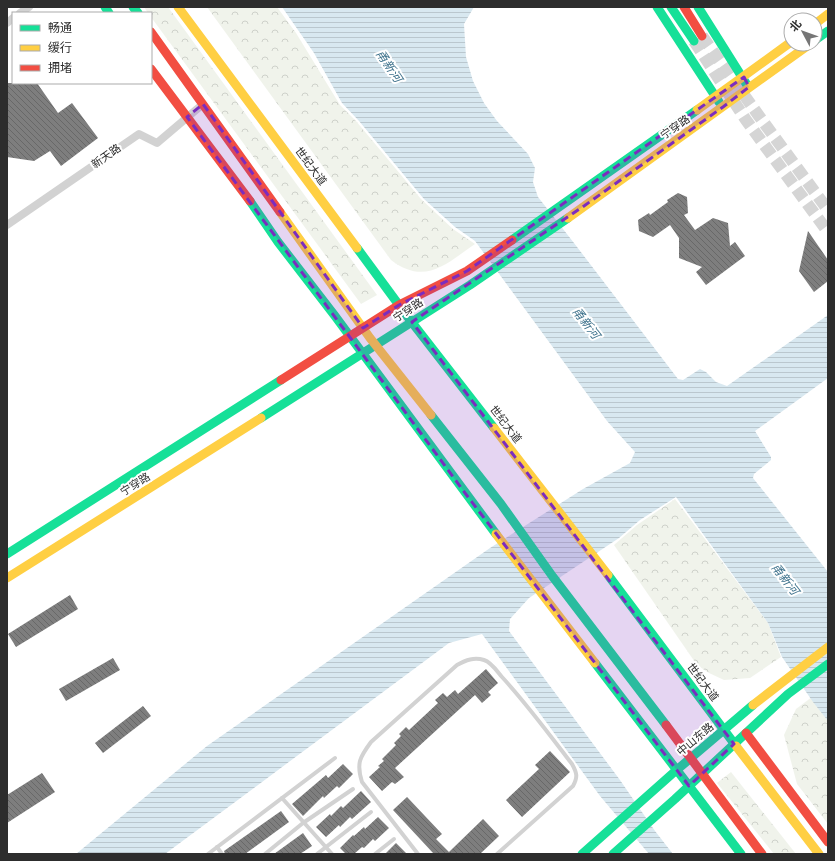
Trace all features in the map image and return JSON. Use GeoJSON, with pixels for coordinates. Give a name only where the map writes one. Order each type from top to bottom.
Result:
{"type":"FeatureCollection","features":[{"type":"Feature","properties":{"kind":"main road","name":"世纪大道"},"geometry":{"type":"LineString","coordinates":[[178,7],[399,305],[589,550],[734,744],[819,854]]}},
{"type":"Feature","properties":{"kind":"main road"},"geometry":{"type":"LineString","coordinates":[[657,7],[723,107]]}},
{"type":"Feature","properties":{"kind":"main road"},"geometry":{"type":"LineString","coordinates":[[671,7],[694,41]]}},
{"type":"Feature","properties":{"kind":"main road"},"geometry":{"type":"LineString","coordinates":[[684,7],[702,36]]}},
{"type":"Feature","properties":{"kind":"main road"},"geometry":{"type":"LineString","coordinates":[[698,7],[749,87]]}},
{"type":"Feature","properties":{"kind":"main road"},"geometry":{"type":"LineString","coordinates":[[152,33],[363,328],[501,504],[553,577],[692,758],[762,854]]}},
{"type":"Feature","properties":{"kind":"main road","name":"宁穿路"},"geometry":{"type":"LineString","coordinates":[[7,554],[399,305],[467,271],[744,77],[783,48]]}},
{"type":"Feature","properties":{"kind":"main road","name":"宁穿路"},"geometry":{"type":"LineString","coordinates":[[7,578],[363,354],[471,284],[584,206],[799,52]]}},
{"type":"Feature","properties":{"kind":"main road"},"geometry":{"type":"LineString","coordinates":[[152,70],[243,191],[278,242],[489,524],[741,854]]}},
{"type":"Feature","properties":{"kind":"main road","name":"中山东路"},"geometry":{"type":"LineString","coordinates":[[582,854],[677,770],[777,685],[828,647]]}},
{"type":"Feature","properties":{"kind":"main road"},"geometry":{"type":"LineString","coordinates":[[613,854],[675,799],[788,694],[828,664]]}},
{"type":"Feature","properties":{"kind":"main road"},"geometry":{"type":"LineString","coordinates":[[746,733],[828,842]]}},
{"type":"Feature","properties":{"kind":"street","name":"新天路"},"geometry":{"type":"LineString","coordinates":[[7,225],[139,134],[157,143],[203,104]]}},
{"type":"Feature","properties":{"kind":"lane"},"geometry":{"type":"LineString","coordinates":[[418,854],[362,782],[359,761],[361,755],[371,742],[457,665],[465,660],[475,658],[485,660],[514,690],[572,764],[576,771],[577,778],[573,786],[497,854]]}},
{"type":"Feature","properties":{"kind":"lane"},"geometry":{"type":"LineString","coordinates":[[208,854],[335,758]]}},
{"type":"Feature","properties":{"kind":"lane"},"geometry":{"type":"LineString","coordinates":[[265,854],[303,823],[352,789]]}},
{"type":"Feature","properties":{"kind":"lane"},"geometry":{"type":"LineString","coordinates":[[282,798],[332,854]]}},
{"type":"Feature","properties":{"kind":"lane"},"geometry":{"type":"LineString","coordinates":[[317,854],[371,812]]}},
{"type":"Feature","properties":{"kind":"lane"},"geometry":{"type":"LineString","coordinates":[[375,854],[394,839]]}},
{"type":"Feature","properties":{"kind":"lane"},"geometry":{"type":"LineString","coordinates":[[217,847],[222,854]]}},
{"type":"Feature","properties":{"kind":"highlighted area"},"geometry":{"type":"Polygon","coordinates":[[[744,77],[749,87],[723,107],[584,206],[412,322],[734,744],[689,786],[468,497],[187,117],[203,104],[363,328],[399,305],[467,271],[744,77]]]}},
{"type":"Feature","properties":{"kind":"green space"},"geometry":{"type":"Polygon","coordinates":[[[144,7],[168,7],[377,295],[361,304],[152,18],[152,12],[147,12],[144,7]]]}},
{"type":"Feature","properties":{"kind":"green space"},"geometry":{"type":"Polygon","coordinates":[[[207,7],[277,7],[296,33],[340,105],[356,121],[421,199],[453,229],[475,244],[445,265],[425,272],[403,268],[391,260],[207,7]]]}},
{"type":"Feature","properties":{"kind":"green space"},"geometry":{"type":"Polygon","coordinates":[[[675,499],[768,623],[781,657],[750,678],[724,680],[697,665],[614,545],[637,525],[675,499]]]}},
{"type":"Feature","properties":{"kind":"green space"},"geometry":{"type":"Polygon","coordinates":[[[828,685],[828,824],[797,784],[784,735],[796,709],[828,685]]]}},
{"type":"Feature","properties":{"kind":"green space"},"geometry":{"type":"Polygon","coordinates":[[[731,772],[796,854],[774,854],[717,783],[731,772]]]}},
{"type":"Feature","properties":{"kind":"water","name":"甬新河"},"geometry":{"type":"Polygon","coordinates":[[[282,7],[474,7],[464,24],[466,57],[473,81],[484,103],[497,121],[528,154],[535,168],[533,182],[538,197],[678,379],[683,380],[700,369],[706,372],[716,382],[727,386],[828,315],[828,378],[755,431],[771,457],[771,460],[754,474],[753,478],[828,572],[828,721],[782,657],[768,623],[676,497],[640,520],[619,538],[529,598],[510,619],[509,631],[673,854],[649,854],[600,796],[482,634],[449,643],[165,854],[76,854],[207,746],[490,548],[583,489],[630,463],[635,452],[607,421],[475,241],[455,227],[424,199],[359,121],[342,103],[314,53],[282,7]]]}},
{"type":"Feature","properties":{"kind":"building"},"geometry":{"type":"Polygon","coordinates":[[[7,83],[38,84],[58,113],[72,103],[98,138],[61,166],[50,151],[34,161],[7,157],[7,83]]]}},
{"type":"Feature","properties":{"kind":"building"},"geometry":{"type":"Polygon","coordinates":[[[678,193],[687,197],[688,213],[684,215],[695,230],[713,218],[728,223],[730,246],[735,242],[745,256],[706,285],[696,272],[702,267],[679,258],[679,238],[670,225],[653,237],[639,231],[638,220],[649,213],[650,215],[668,202],[667,200],[678,193]]]}},
{"type":"Feature","properties":{"kind":"building"},"geometry":{"type":"Polygon","coordinates":[[[808,231],[828,260],[828,281],[814,292],[799,271],[808,231]]]}},
{"type":"Feature","properties":{"kind":"building"},"geometry":{"type":"Polygon","coordinates":[[[70,595],[78,609],[16,647],[8,634],[70,595]]]}},
{"type":"Feature","properties":{"kind":"building"},"geometry":{"type":"Polygon","coordinates":[[[113,658],[120,670],[66,701],[59,689],[113,658]]]}},
{"type":"Feature","properties":{"kind":"building"},"geometry":{"type":"Polygon","coordinates":[[[486,669],[498,683],[488,692],[491,695],[482,703],[475,695],[395,768],[404,777],[395,784],[392,782],[382,791],[369,777],[380,767],[378,766],[384,761],[382,759],[396,745],[394,743],[401,736],[399,734],[406,727],[409,730],[438,703],[435,700],[443,693],[447,697],[455,690],[458,694],[486,669]]]}},
{"type":"Feature","properties":{"kind":"building"},"geometry":{"type":"Polygon","coordinates":[[[143,706],[151,716],[103,753],[95,743],[143,706]]]}},
{"type":"Feature","properties":{"kind":"building"},"geometry":{"type":"Polygon","coordinates":[[[550,751],[570,772],[522,817],[506,800],[539,769],[535,765],[550,751]]]}},
{"type":"Feature","properties":{"kind":"building"},"geometry":{"type":"Polygon","coordinates":[[[343,764],[353,774],[339,788],[337,786],[324,798],[323,796],[303,816],[292,804],[326,775],[328,778],[343,764]]]}},
{"type":"Feature","properties":{"kind":"building"},"geometry":{"type":"Polygon","coordinates":[[[42,773],[55,792],[7,823],[7,795],[42,773]]]}},
{"type":"Feature","properties":{"kind":"building"},"geometry":{"type":"Polygon","coordinates":[[[361,791],[371,802],[352,819],[350,817],[340,827],[339,825],[326,837],[316,827],[330,814],[331,816],[341,806],[343,808],[361,791]]]}},
{"type":"Feature","properties":{"kind":"building"},"geometry":{"type":"Polygon","coordinates":[[[407,797],[442,834],[436,839],[449,852],[483,819],[499,836],[480,854],[434,854],[393,810],[407,797]]]}},
{"type":"Feature","properties":{"kind":"building"},"geometry":{"type":"Polygon","coordinates":[[[281,811],[289,822],[245,854],[225,854],[224,851],[281,811]]]}},
{"type":"Feature","properties":{"kind":"building"},"geometry":{"type":"Polygon","coordinates":[[[378,817],[389,828],[375,841],[373,839],[364,848],[362,847],[354,854],[346,854],[340,848],[353,835],[354,836],[364,827],[365,829],[378,817]]]}},
{"type":"Feature","properties":{"kind":"building"},"geometry":{"type":"Polygon","coordinates":[[[303,833],[312,846],[300,854],[274,854],[303,833]]]}},
{"type":"Feature","properties":{"kind":"building"},"geometry":{"type":"Polygon","coordinates":[[[396,843],[407,854],[385,854],[396,843]]]}},
{"type":"Feature","properties":{"kind":"tunnel"},"geometry":{"type":"LineString","coordinates":[[702,36],[828,210]]}},
{"type":"Feature","properties":{"kind":"tunnel"},"geometry":{"type":"LineString","coordinates":[[694,41],[746,120],[828,232]]}},
{"type":"Feature","properties":{"kind":"traffic: fast"},"geometry":{"type":"LineString","coordinates":[[105,7],[108,12]]}},
{"type":"Feature","properties":{"kind":"traffic: fast"},"geometry":{"type":"LineString","coordinates":[[133,7],[137,12]]}},
{"type":"Feature","properties":{"kind":"traffic: fast"},"geometry":{"type":"LineString","coordinates":[[657,7],[719,102]]}},
{"type":"Feature","properties":{"kind":"traffic: fast"},"geometry":{"type":"LineString","coordinates":[[671,7],[694,41]]}},
{"type":"Feature","properties":{"kind":"traffic: fast"},"geometry":{"type":"LineString","coordinates":[[698,7],[747,85]]}},
{"type":"Feature","properties":{"kind":"traffic: fast"},"geometry":{"type":"LineString","coordinates":[[823,34],[828,31]]}},
{"type":"Feature","properties":{"kind":"traffic: fast"},"geometry":{"type":"LineString","coordinates":[[512,240],[697,110]]}},
{"type":"Feature","properties":{"kind":"traffic: fast"},"geometry":{"type":"LineString","coordinates":[[250,201],[278,242],[335,316],[496,534]]}},
{"type":"Feature","properties":{"kind":"traffic: fast"},"geometry":{"type":"LineString","coordinates":[[261,418],[470,285],[568,218]]}},
{"type":"Feature","properties":{"kind":"traffic: fast"},"geometry":{"type":"LineString","coordinates":[[357,248],[407,316],[494,428]]}},
{"type":"Feature","properties":{"kind":"traffic: fast"},"geometry":{"type":"LineString","coordinates":[[7,554],[281,380]]}},
{"type":"Feature","properties":{"kind":"traffic: fast"},"geometry":{"type":"LineString","coordinates":[[431,415],[501,504],[553,577],[666,725]]}},
{"type":"Feature","properties":{"kind":"traffic: fast"},"geometry":{"type":"LineString","coordinates":[[608,575],[736,746]]}},
{"type":"Feature","properties":{"kind":"traffic: fast"},"geometry":{"type":"LineString","coordinates":[[595,663],[741,854]]}},
{"type":"Feature","properties":{"kind":"traffic: fast"},"geometry":{"type":"LineString","coordinates":[[613,854],[675,799],[788,694],[828,664]]}},
{"type":"Feature","properties":{"kind":"traffic: fast"},"geometry":{"type":"LineString","coordinates":[[582,854],[753,705]]}},
{"type":"Feature","properties":{"kind":"traffic: slow"},"geometry":{"type":"LineString","coordinates":[[178,7],[357,248]]}},
{"type":"Feature","properties":{"kind":"traffic: slow"},"geometry":{"type":"LineString","coordinates":[[823,18],[828,14]]}},
{"type":"Feature","properties":{"kind":"traffic: slow"},"geometry":{"type":"LineString","coordinates":[[697,110],[783,48]]}},
{"type":"Feature","properties":{"kind":"traffic: slow"},"geometry":{"type":"LineString","coordinates":[[568,218],[799,52]]}},
{"type":"Feature","properties":{"kind":"traffic: slow"},"geometry":{"type":"LineString","coordinates":[[280,212],[370,338],[431,415]]}},
{"type":"Feature","properties":{"kind":"traffic: slow"},"geometry":{"type":"LineString","coordinates":[[7,578],[261,418]]}},
{"type":"Feature","properties":{"kind":"traffic: slow"},"geometry":{"type":"LineString","coordinates":[[494,428],[608,575]]}},
{"type":"Feature","properties":{"kind":"traffic: slow"},"geometry":{"type":"LineString","coordinates":[[496,534],[595,663]]}},
{"type":"Feature","properties":{"kind":"traffic: slow"},"geometry":{"type":"LineString","coordinates":[[753,705],[828,647]]}},
{"type":"Feature","properties":{"kind":"traffic: slow"},"geometry":{"type":"LineString","coordinates":[[736,746],[819,854]]}},
{"type":"Feature","properties":{"kind":"traffic: jam"},"geometry":{"type":"LineString","coordinates":[[684,7],[702,36]]}},
{"type":"Feature","properties":{"kind":"traffic: jam"},"geometry":{"type":"LineString","coordinates":[[152,33],[280,212]]}},
{"type":"Feature","properties":{"kind":"traffic: jam"},"geometry":{"type":"LineString","coordinates":[[152,70],[250,201]]}},
{"type":"Feature","properties":{"kind":"traffic: jam"},"geometry":{"type":"LineString","coordinates":[[281,380],[399,305],[467,271],[512,240]]}},
{"type":"Feature","properties":{"kind":"traffic: jam"},"geometry":{"type":"LineString","coordinates":[[666,725],[762,854]]}},
{"type":"Feature","properties":{"kind":"traffic: jam"},"geometry":{"type":"LineString","coordinates":[[746,733],[828,842]]}}]}
